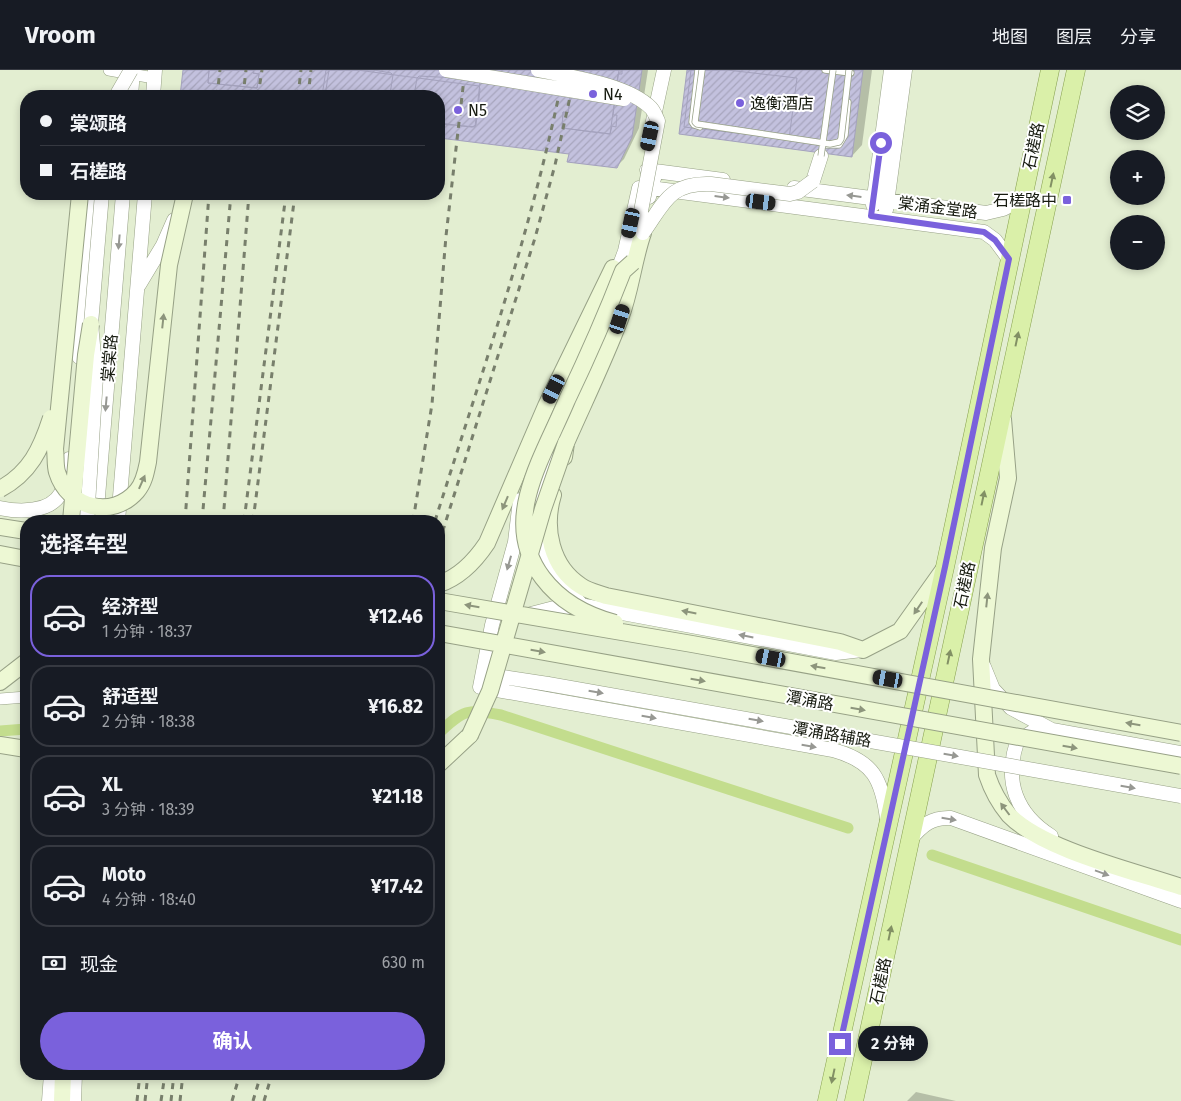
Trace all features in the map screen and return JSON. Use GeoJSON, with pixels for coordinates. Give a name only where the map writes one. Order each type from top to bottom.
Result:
{"type":"FeatureCollection","features":[{"type":"Feature","properties":{"kind":"main road","name":"石槎路"},"geometry":{"type":"LineString","coordinates":[[828,1101],[887,824],[945,567],[1021,200],[1050,70]]}},
{"type":"Feature","properties":{"kind":"main road","name":"石槎路"},"geometry":{"type":"LineString","coordinates":[[854,1101],[1076,70]]}},
{"type":"Feature","properties":{"kind":"main road"},"geometry":{"type":"LineString","coordinates":[[79,200],[55,449],[57,472],[66,488],[88,506],[102,508],[113,507],[128,499],[141,484],[148,462],[169,265],[184,200]]}},
{"type":"Feature","properties":{"kind":"main road"},"geometry":{"type":"LineString","coordinates":[[445,759],[470,736],[490,691],[543,510],[566,443],[620,319],[633,282],[637,228]]}},
{"type":"Feature","properties":{"kind":"main road"},"geometry":{"type":"LineString","coordinates":[[633,262],[623,271],[541,460],[528,495],[525,538],[533,564],[545,583],[560,598],[581,610],[609,622],[692,644]]}},
{"type":"Feature","properties":{"kind":"main road"},"geometry":{"type":"LineString","coordinates":[[445,582],[465,570],[487,543],[546,406],[613,268]]}},
{"type":"Feature","properties":{"kind":"main road"},"geometry":{"type":"LineString","coordinates":[[72,515],[86,355],[91,324]]}},
{"type":"Feature","properties":{"kind":"main road"},"geometry":{"type":"LineString","coordinates":[[0,489],[13,482],[28,468],[40,451],[60,395]]}},
{"type":"Feature","properties":{"kind":"main road"},"geometry":{"type":"LineString","coordinates":[[1003,410],[1008,478],[993,548],[981,659],[987,775],[993,793],[1010,815],[1043,839],[1181,887]]}},
{"type":"Feature","properties":{"kind":"main road"},"geometry":{"type":"LineString","coordinates":[[566,443],[549,515],[549,532],[557,562],[572,580],[582,587],[606,596],[840,642],[863,650],[900,631],[945,567]]}},
{"type":"Feature","properties":{"kind":"main road"},"geometry":{"type":"LineString","coordinates":[[0,527],[20,530]]}},
{"type":"Feature","properties":{"kind":"main road"},"geometry":{"type":"LineString","coordinates":[[0,554],[20,559]]}},
{"type":"Feature","properties":{"kind":"main road"},"geometry":{"type":"LineString","coordinates":[[0,561],[20,560]]}},
{"type":"Feature","properties":{"kind":"main road"},"geometry":{"type":"LineString","coordinates":[[445,601],[1181,732]]}},
{"type":"Feature","properties":{"kind":"main road","name":"潭涌路"},"geometry":{"type":"LineString","coordinates":[[445,634],[1181,766]]}},
{"type":"Feature","properties":{"kind":"main road"},"geometry":{"type":"LineString","coordinates":[[0,682],[20,667]]}},
{"type":"Feature","properties":{"kind":"main road"},"geometry":{"type":"LineString","coordinates":[[0,745],[20,748]]}},
{"type":"Feature","properties":{"kind":"main road"},"geometry":{"type":"LineString","coordinates":[[62,1101],[63,1080]]}},
{"type":"Feature","properties":{"kind":"street"},"geometry":{"type":"LineString","coordinates":[[109,70],[155,74],[154,90]]}},
{"type":"Feature","properties":{"kind":"street"},"geometry":{"type":"LineString","coordinates":[[446,70],[645,103]]}},
{"type":"Feature","properties":{"kind":"street"},"geometry":{"type":"LineString","coordinates":[[538,70],[602,84],[619,90],[652,108],[658,121],[637,228],[521,494],[515,542],[492,624],[480,687],[833,750],[854,756],[865,764],[880,782],[887,824]]}},
{"type":"Feature","properties":{"kind":"street"},"geometry":{"type":"LineString","coordinates":[[637,228],[650,170],[664,70]]}},
{"type":"Feature","properties":{"kind":"street"},"geometry":{"type":"LineString","coordinates":[[878,217],[891,70]]}},
{"type":"Feature","properties":{"kind":"street"},"geometry":{"type":"LineString","coordinates":[[880,200],[906,70]]}},
{"type":"Feature","properties":{"kind":"street"},"geometry":{"type":"LineString","coordinates":[[120,90],[132,71]]}},
{"type":"Feature","properties":{"kind":"street"},"geometry":{"type":"LineString","coordinates":[[126,90],[132,71]]}},
{"type":"Feature","properties":{"kind":"street"},"geometry":{"type":"LineString","coordinates":[[131,90],[132,71]]}},
{"type":"Feature","properties":{"kind":"street"},"geometry":{"type":"LineString","coordinates":[[613,268],[637,228],[677,189],[698,183],[776,193],[798,192],[813,181],[819,168],[821,156]]}},
{"type":"Feature","properties":{"kind":"street","name":"棠涌金堂路"},"geometry":{"type":"LineString","coordinates":[[650,170],[986,213],[1003,209],[1021,200]]}},
{"type":"Feature","properties":{"kind":"street"},"geometry":{"type":"LineString","coordinates":[[585,606],[573,598],[557,579],[545,557],[533,530],[534,502],[623,285],[646,215],[645,187]]}},
{"type":"Feature","properties":{"kind":"street","name":"棠涌金堂路"},"geometry":{"type":"LineString","coordinates":[[645,187],[984,232],[995,240],[1009,259]]}},
{"type":"Feature","properties":{"kind":"street"},"geometry":{"type":"LineString","coordinates":[[64,515],[93,200]]}},
{"type":"Feature","properties":{"kind":"street"},"geometry":{"type":"LineString","coordinates":[[87,515],[96,378],[91,324],[101,200]]}},
{"type":"Feature","properties":{"kind":"street","name":"棠棠路"},"geometry":{"type":"LineString","coordinates":[[96,515],[123,200]]}},
{"type":"Feature","properties":{"kind":"street","name":"棠棠路"},"geometry":{"type":"LineString","coordinates":[[118,515],[144,200]]}},
{"type":"Feature","properties":{"kind":"street"},"geometry":{"type":"LineString","coordinates":[[137,288],[168,235],[183,200]]}},
{"type":"Feature","properties":{"kind":"street"},"geometry":{"type":"LineString","coordinates":[[0,508],[31,510],[52,502],[60,495],[69,459]]}},
{"type":"Feature","properties":{"kind":"street"},"geometry":{"type":"LineString","coordinates":[[492,624],[554,608],[585,606],[836,653],[863,650]]}},
{"type":"Feature","properties":{"kind":"street"},"geometry":{"type":"LineString","coordinates":[[981,659],[992,689],[1011,708],[1052,730]]}},
{"type":"Feature","properties":{"kind":"street","name":"潭涌路辅路"},"geometry":{"type":"LineString","coordinates":[[483,673],[1181,796]]}},
{"type":"Feature","properties":{"kind":"street"},"geometry":{"type":"LineString","coordinates":[[0,699],[20,697]]}},
{"type":"Feature","properties":{"kind":"street"},"geometry":{"type":"LineString","coordinates":[[1076,852],[1036,824],[1023,812],[1013,790],[1011,775],[1017,742],[1032,732],[1052,730],[1181,753]]}},
{"type":"Feature","properties":{"kind":"street"},"geometry":{"type":"LineString","coordinates":[[910,840],[921,826],[938,817],[952,818],[1181,901]]}},
{"type":"Feature","properties":{"kind":"street"},"geometry":{"type":"LineString","coordinates":[[49,1101],[51,1080]]}},
{"type":"Feature","properties":{"kind":"street"},"geometry":{"type":"LineString","coordinates":[[74,1101],[76,1080]]}},
{"type":"Feature","properties":{"kind":"lane"},"geometry":{"type":"LineString","coordinates":[[700,70],[695,122],[697,124],[830,144],[839,142],[841,139],[850,71],[825,70]]}},
{"type":"Feature","properties":{"kind":"lane"},"geometry":{"type":"LineString","coordinates":[[821,156],[833,70]]}},
{"type":"Feature","properties":{"kind":"building"},"geometry":{"type":"Polygon","coordinates":[[[183,70],[642,70],[632,137],[617,168],[567,162],[569,154],[445,139],[445,90],[181,90],[183,70]]]}},
{"type":"Feature","properties":{"kind":"building"},"geometry":{"type":"Polygon","coordinates":[[[209,70],[254,70],[253,73],[259,74],[257,88],[208,83],[209,70]]]}},
{"type":"Feature","properties":{"kind":"building"},"geometry":{"type":"Polygon","coordinates":[[[209,70],[254,70],[253,73],[259,74],[257,88],[208,83],[209,70]]]}},
{"type":"Feature","properties":{"kind":"building"},"geometry":{"type":"Polygon","coordinates":[[[326,70],[374,70],[393,75],[391,90],[323,90],[326,70]]]}},
{"type":"Feature","properties":{"kind":"building"},"geometry":{"type":"Polygon","coordinates":[[[329,70],[357,70],[479,86],[476,125],[472,127],[445,124],[445,90],[326,90],[329,70]]]}},
{"type":"Feature","properties":{"kind":"building","name":"N4"},"geometry":{"type":"Polygon","coordinates":[[[570,70],[622,70],[622,74],[618,74],[613,115],[617,115],[616,127],[612,126],[610,134],[562,128],[563,112],[568,113],[573,75],[570,70]]]}},
{"type":"Feature","properties":{"kind":"building","name":"N4"},"geometry":{"type":"Polygon","coordinates":[[[570,70],[619,70],[610,134],[562,128],[563,112],[568,113],[573,75],[570,70]]]}},
{"type":"Feature","properties":{"kind":"building"},"geometry":{"type":"Polygon","coordinates":[[[687,70],[863,70],[852,157],[679,134],[687,70]]]}},
{"type":"Feature","properties":{"kind":"building","name":"逸衡酒店"},"geometry":{"type":"Polygon","coordinates":[[[691,70],[727,70],[797,78],[789,139],[684,127],[691,70]]]}},
{"type":"Feature","properties":{"kind":"building","name":"N5"},"geometry":{"type":"Polygon","coordinates":[[[419,76],[476,79],[480,82],[475,127],[445,124],[445,90],[415,90],[419,76]]]}},
{"type":"Feature","properties":{"kind":"waterway"},"geometry":{"type":"LineString","coordinates":[[445,727],[460,715],[467,713],[481,712],[501,715],[848,828]]}},
{"type":"Feature","properties":{"kind":"waterway"},"geometry":{"type":"LineString","coordinates":[[0,731],[20,729]]}},
{"type":"Feature","properties":{"kind":"waterway"},"geometry":{"type":"LineString","coordinates":[[932,855],[1181,940]]}},
{"type":"Feature","properties":{"kind":"railway"},"geometry":{"type":"LineString","coordinates":[[218,90],[220,70]]}},
{"type":"Feature","properties":{"kind":"railway"},"geometry":{"type":"LineString","coordinates":[[244,90],[246,70]]}},
{"type":"Feature","properties":{"kind":"railway"},"geometry":{"type":"LineString","coordinates":[[259,90],[262,70]]}},
{"type":"Feature","properties":{"kind":"railway"},"geometry":{"type":"LineString","coordinates":[[299,90],[301,70]]}},
{"type":"Feature","properties":{"kind":"railway"},"geometry":{"type":"LineString","coordinates":[[309,90],[311,70]]}},
{"type":"Feature","properties":{"kind":"railway"},"geometry":{"type":"LineString","coordinates":[[414,515],[432,404],[446,236],[465,70]]}},
{"type":"Feature","properties":{"kind":"railway"},"geometry":{"type":"LineString","coordinates":[[437,515],[489,353],[522,241],[538,184],[564,70]]}},
{"type":"Feature","properties":{"kind":"railway"},"geometry":{"type":"LineString","coordinates":[[445,524],[535,238],[555,165],[576,70]]}},
{"type":"Feature","properties":{"kind":"railway"},"geometry":{"type":"LineString","coordinates":[[185,515],[209,200]]}},
{"type":"Feature","properties":{"kind":"railway"},"geometry":{"type":"LineString","coordinates":[[203,515],[230,200]]}},
{"type":"Feature","properties":{"kind":"railway"},"geometry":{"type":"LineString","coordinates":[[223,515],[249,200]]}},
{"type":"Feature","properties":{"kind":"railway"},"geometry":{"type":"LineString","coordinates":[[245,515],[285,200]]}},
{"type":"Feature","properties":{"kind":"railway"},"geometry":{"type":"LineString","coordinates":[[254,515],[294,200]]}},
{"type":"Feature","properties":{"kind":"railway"},"geometry":{"type":"LineString","coordinates":[[137,1101],[139,1080]]}},
{"type":"Feature","properties":{"kind":"railway"},"geometry":{"type":"LineString","coordinates":[[145,1101],[147,1080]]}},
{"type":"Feature","properties":{"kind":"railway"},"geometry":{"type":"LineString","coordinates":[[161,1101],[164,1080]]}},
{"type":"Feature","properties":{"kind":"railway"},"geometry":{"type":"LineString","coordinates":[[171,1101],[173,1080]]}},
{"type":"Feature","properties":{"kind":"railway"},"geometry":{"type":"LineString","coordinates":[[180,1101],[182,1080]]}},
{"type":"Feature","properties":{"kind":"railway"},"geometry":{"type":"LineString","coordinates":[[232,1101],[238,1080]]}},
{"type":"Feature","properties":{"kind":"railway"},"geometry":{"type":"LineString","coordinates":[[253,1101],[259,1080]]}},
{"type":"Feature","properties":{"kind":"railway"},"geometry":{"type":"LineString","coordinates":[[264,1101],[270,1080]]}},
{"type":"Feature","properties":{"kind":"place","name":"N4"},"geometry":{"type":"Point","coordinates":[593,94]}},
{"type":"Feature","properties":{"kind":"place","name":"逸衡酒店"},"geometry":{"type":"Point","coordinates":[740,103]}},
{"type":"Feature","properties":{"kind":"place","name":"N5"},"geometry":{"type":"Point","coordinates":[458,110]}},
{"type":"Feature","properties":{"kind":"place","name":"石槎路中"},"geometry":{"type":"Point","coordinates":[1067,200]}},
{"type":"Feature","properties":{"kind":"route"},"geometry":{"type":"LineString","coordinates":[[840,1044],[918,682],[945,567],[1009,259],[995,240],[984,232],[871,216],[881,143]]}}]}
